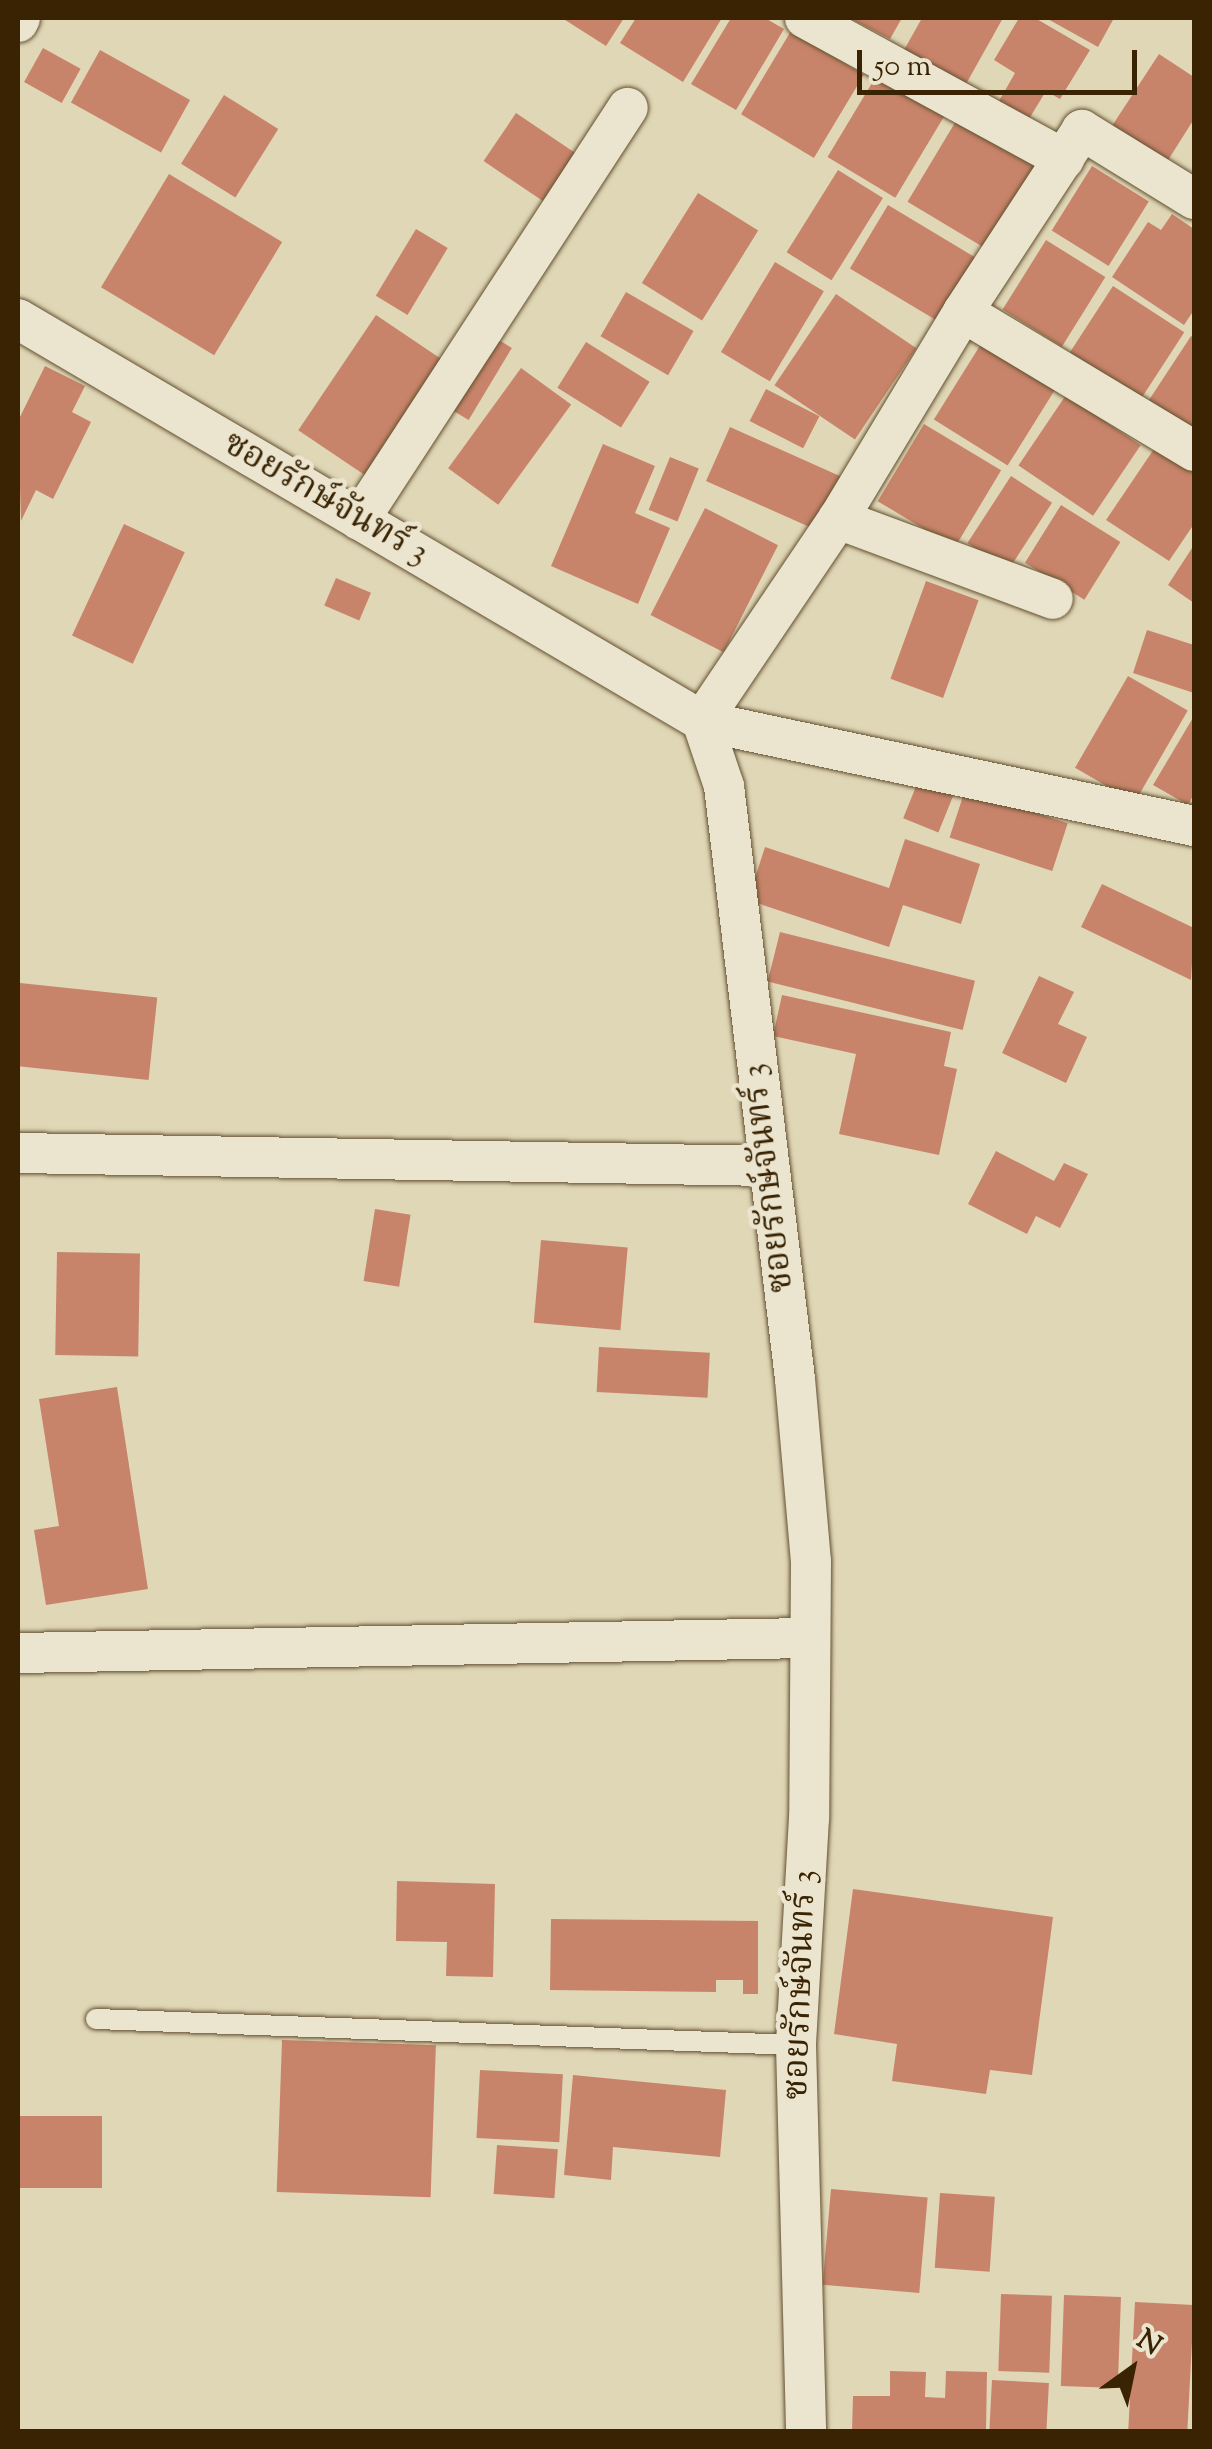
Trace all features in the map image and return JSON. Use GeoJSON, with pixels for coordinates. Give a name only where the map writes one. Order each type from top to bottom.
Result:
{"type":"FeatureCollection","features":[{"type":"Feature","properties":{"kind":"street"},"geometry":{"type":"LineString","coordinates":[[813,19],[1064,159]]}},
{"type":"Feature","properties":{"kind":"street"},"geometry":{"type":"LineString","coordinates":[[359,520],[628,108]]}},
{"type":"Feature","properties":{"kind":"street"},"geometry":{"type":"LineString","coordinates":[[1194,199],[1082,130],[962,312],[838,519],[702,721],[1194,826]]}},
{"type":"Feature","properties":{"kind":"street"},"geometry":{"type":"LineString","coordinates":[[962,312],[1194,451]]}},
{"type":"Feature","properties":{"kind":"street","name":"ซอยรักษ์จันทร์ 3"},"geometry":{"type":"LineString","coordinates":[[18,319],[702,721],[724,786],[795,1380],[810,1562],[809,1818],[796,2045],[806,2432]]}},
{"type":"Feature","properties":{"kind":"street"},"geometry":{"type":"LineString","coordinates":[[838,519],[1053,599]]}},
{"type":"Feature","properties":{"kind":"street"},"geometry":{"type":"LineString","coordinates":[[18,1153],[768,1166]]}},
{"type":"Feature","properties":{"kind":"street"},"geometry":{"type":"LineString","coordinates":[[18,1653],[809,1638]]}},
{"type":"Feature","properties":{"kind":"lane"},"geometry":{"type":"LineString","coordinates":[[96,2019],[796,2045]]}},
{"type":"Feature","properties":{"kind":"building"},"geometry":{"type":"Polygon","coordinates":[[[562,18],[624,18],[606,46],[562,18]]]}},
{"type":"Feature","properties":{"kind":"building"},"geometry":{"type":"Polygon","coordinates":[[[636,18],[722,18],[683,82],[620,43],[636,18]]]}},
{"type":"Feature","properties":{"kind":"building"},"geometry":{"type":"Polygon","coordinates":[[[731,18],[765,18],[784,29],[736,110],[691,84],[731,18]]]}},
{"type":"Feature","properties":{"kind":"building"},"geometry":{"type":"Polygon","coordinates":[[[850,18],[902,18],[890,39],[850,18]]]}},
{"type":"Feature","properties":{"kind":"building"},"geometry":{"type":"Polygon","coordinates":[[[922,18],[1003,18],[966,84],[904,50],[922,18]]]}},
{"type":"Feature","properties":{"kind":"building"},"geometry":{"type":"Polygon","coordinates":[[[1019,18],[1035,18],[1090,50],[1060,99],[1046,91],[1029,119],[999,101],[1015,73],[994,60],[1019,18]]]}},
{"type":"Feature","properties":{"kind":"building"},"geometry":{"type":"Polygon","coordinates":[[[1046,18],[1114,18],[1098,47],[1046,18]]]}},
{"type":"Feature","properties":{"kind":"building"},"geometry":{"type":"Polygon","coordinates":[[[791,31],[864,75],[814,158],[741,114],[791,31]]]}},
{"type":"Feature","properties":{"kind":"building"},"geometry":{"type":"Polygon","coordinates":[[[43,48],[81,69],[62,103],[24,82],[43,48]]]}},
{"type":"Feature","properties":{"kind":"building"},"geometry":{"type":"Polygon","coordinates":[[[100,50],[190,100],[161,152],[71,102],[100,50]]]}},
{"type":"Feature","properties":{"kind":"building"},"geometry":{"type":"Polygon","coordinates":[[[1159,54],[1194,77],[1194,119],[1165,165],[1110,129],[1159,54]]]}},
{"type":"Feature","properties":{"kind":"building"},"geometry":{"type":"Polygon","coordinates":[[[878,73],[946,114],[895,198],[828,157],[878,73]]]}},
{"type":"Feature","properties":{"kind":"building"},"geometry":{"type":"Polygon","coordinates":[[[224,95],[278,129],[235,198],[181,164],[224,95]]]}},
{"type":"Feature","properties":{"kind":"building"},"geometry":{"type":"Polygon","coordinates":[[[516,113],[576,153],[543,201],[484,161],[516,113]]]}},
{"type":"Feature","properties":{"kind":"building"},"geometry":{"type":"Polygon","coordinates":[[[959,116],[1037,163],[985,249],[907,202],[959,116]]]}},
{"type":"Feature","properties":{"kind":"building"},"geometry":{"type":"Polygon","coordinates":[[[1092,166],[1149,202],[1109,266],[1052,230],[1092,166]]]}},
{"type":"Feature","properties":{"kind":"building"},"geometry":{"type":"Polygon","coordinates":[[[838,170],[883,198],[832,280],[787,252],[838,170]]]}},
{"type":"Feature","properties":{"kind":"building"},"geometry":{"type":"Polygon","coordinates":[[[169,174],[282,242],[214,355],[101,287],[169,174]]]}},
{"type":"Feature","properties":{"kind":"building"},"geometry":{"type":"Polygon","coordinates":[[[698,193],[758,231],[702,321],[642,283],[698,193]]]}},
{"type":"Feature","properties":{"kind":"building"},"geometry":{"type":"Polygon","coordinates":[[[888,205],[983,262],[945,326],[850,268],[888,205]]]}},
{"type":"Feature","properties":{"kind":"building"},"geometry":{"type":"Polygon","coordinates":[[[1172,214],[1194,229],[1194,310],[1184,325],[1112,277],[1148,222],[1161,230],[1172,214]]]}},
{"type":"Feature","properties":{"kind":"building"},"geometry":{"type":"Polygon","coordinates":[[[416,229],[448,248],[408,315],[376,296],[416,229]]]}},
{"type":"Feature","properties":{"kind":"building"},"geometry":{"type":"Polygon","coordinates":[[[1046,240],[1105,277],[1062,347],[1003,310],[1046,240]]]}},
{"type":"Feature","properties":{"kind":"building"},"geometry":{"type":"Polygon","coordinates":[[[775,262],[824,291],[770,381],[721,352],[775,262]]]}},
{"type":"Feature","properties":{"kind":"building"},"geometry":{"type":"Polygon","coordinates":[[[1113,286],[1184,332],[1141,399],[1070,352],[1113,286]]]}},
{"type":"Feature","properties":{"kind":"building"},"geometry":{"type":"Polygon","coordinates":[[[626,292],[694,331],[668,375],[600,336],[626,292]]]}},
{"type":"Feature","properties":{"kind":"building"},"geometry":{"type":"Polygon","coordinates":[[[836,294],[916,348],[855,439],[774,385],[836,294]]]}},
{"type":"Feature","properties":{"kind":"building"},"geometry":{"type":"Polygon","coordinates":[[[376,315],[446,363],[369,478],[298,430],[376,315]]]}},
{"type":"Feature","properties":{"kind":"building"},"geometry":{"type":"Polygon","coordinates":[[[487,333],[512,348],[469,420],[444,405],[487,333]]]}},
{"type":"Feature","properties":{"kind":"building"},"geometry":{"type":"Polygon","coordinates":[[[1191,336],[1194,338],[1194,430],[1149,400],[1191,336]]]}},
{"type":"Feature","properties":{"kind":"building"},"geometry":{"type":"Polygon","coordinates":[[[586,342],[650,382],[621,428],[557,388],[586,342]]]}},
{"type":"Feature","properties":{"kind":"building"},"geometry":{"type":"Polygon","coordinates":[[[981,344],[1055,390],[1008,466],[934,419],[981,344]]]}},
{"type":"Feature","properties":{"kind":"building"},"geometry":{"type":"Polygon","coordinates":[[[45,366],[85,386],[72,412],[91,422],[53,499],[36,490],[21,521],[18,421],[45,366]]]}},
{"type":"Feature","properties":{"kind":"building"},"geometry":{"type":"Polygon","coordinates":[[[521,368],[571,404],[498,505],[448,468],[521,368]]]}},
{"type":"Feature","properties":{"kind":"building"},"geometry":{"type":"Polygon","coordinates":[[[766,389],[819,416],[803,448],[750,421],[766,389]]]}},
{"type":"Feature","properties":{"kind":"building"},"geometry":{"type":"Polygon","coordinates":[[[1066,395],[1141,445],[1093,516],[1018,465],[1066,395]]]}},
{"type":"Feature","properties":{"kind":"building"},"geometry":{"type":"Polygon","coordinates":[[[924,424],[1001,470],[955,547],[878,501],[924,424]]]}},
{"type":"Feature","properties":{"kind":"building"},"geometry":{"type":"Polygon","coordinates":[[[730,427],[849,480],[825,534],[706,481],[730,427]]]}},
{"type":"Feature","properties":{"kind":"building"},"geometry":{"type":"Polygon","coordinates":[[[603,444],[655,466],[635,513],[670,528],[638,604],[551,566],[603,444]]]}},
{"type":"Feature","properties":{"kind":"building"},"geometry":{"type":"Polygon","coordinates":[[[1156,446],[1194,472],[1194,524],[1169,561],[1106,520],[1156,446]]]}},
{"type":"Feature","properties":{"kind":"building"},"geometry":{"type":"Polygon","coordinates":[[[670,457],[699,469],[677,521],[649,510],[670,457]]]}},
{"type":"Feature","properties":{"kind":"building"},"geometry":{"type":"Polygon","coordinates":[[[1011,476],[1052,503],[1009,570],[967,543],[1011,476]]]}},
{"type":"Feature","properties":{"kind":"building"},"geometry":{"type":"Polygon","coordinates":[[[1061,505],[1120,542],[1084,600],[1025,563],[1061,505]]]}},
{"type":"Feature","properties":{"kind":"building"},"geometry":{"type":"Polygon","coordinates":[[[705,508],[778,545],[724,652],[651,615],[705,508]]]}},
{"type":"Feature","properties":{"kind":"building"},"geometry":{"type":"Polygon","coordinates":[[[124,524],[185,552],[133,664],[72,635],[124,524]]]}},
{"type":"Feature","properties":{"kind":"building"},"geometry":{"type":"Polygon","coordinates":[[[1194,545],[1194,603],[1168,585],[1194,545]]]}},
{"type":"Feature","properties":{"kind":"building"},"geometry":{"type":"Polygon","coordinates":[[[336,578],[371,593],[359,620],[324,606],[336,578]]]}},
{"type":"Feature","properties":{"kind":"building"},"geometry":{"type":"Polygon","coordinates":[[[926,581],[979,600],[943,698],[890,679],[926,581]]]}},
{"type":"Feature","properties":{"kind":"building"},"geometry":{"type":"Polygon","coordinates":[[[1147,630],[1194,645],[1194,693],[1133,673],[1147,630]]]}},
{"type":"Feature","properties":{"kind":"building"},"geometry":{"type":"Polygon","coordinates":[[[1128,676],[1188,710],[1135,802],[1075,768],[1128,676]]]}},
{"type":"Feature","properties":{"kind":"building"},"geometry":{"type":"Polygon","coordinates":[[[1194,716],[1194,794],[1188,805],[1153,785],[1194,716]]]}},
{"type":"Feature","properties":{"kind":"building"},"geometry":{"type":"Polygon","coordinates":[[[923,769],[958,783],[938,832],[903,818],[923,769]]]}},
{"type":"Feature","properties":{"kind":"building"},"geometry":{"type":"Polygon","coordinates":[[[965,790],[1068,823],[1052,871],[950,838],[965,790]]]}},
{"type":"Feature","properties":{"kind":"building"},"geometry":{"type":"Polygon","coordinates":[[[905,839],[980,864],[961,924],[903,905],[889,947],[748,900],[765,847],[889,888],[905,839]]]}},
{"type":"Feature","properties":{"kind":"building"},"geometry":{"type":"Polygon","coordinates":[[[1102,884],[1194,928],[1191,980],[1081,927],[1102,884]]]}},
{"type":"Feature","properties":{"kind":"building"},"geometry":{"type":"Polygon","coordinates":[[[780,932],[975,981],[963,1030],[768,981],[780,932]]]}},
{"type":"Feature","properties":{"kind":"building"},"geometry":{"type":"Polygon","coordinates":[[[1039,976],[1074,992],[1058,1024],[1087,1037],[1066,1083],[1002,1053],[1039,976]]]}},
{"type":"Feature","properties":{"kind":"building"},"geometry":{"type":"Polygon","coordinates":[[[20,983],[157,997],[149,1080],[18,1066],[20,983]]]}},
{"type":"Feature","properties":{"kind":"building"},"geometry":{"type":"Polygon","coordinates":[[[782,995],[951,1032],[944,1066],[957,1069],[939,1155],[839,1134],[856,1054],[773,1036],[782,995]]]}},
{"type":"Feature","properties":{"kind":"building"},"geometry":{"type":"Polygon","coordinates":[[[996,1151],[1054,1181],[1064,1163],[1088,1174],[1060,1228],[1036,1216],[1027,1234],[968,1204],[996,1151]]]}},
{"type":"Feature","properties":{"kind":"building"},"geometry":{"type":"Polygon","coordinates":[[[375,1209],[411,1215],[399,1287],[364,1281],[375,1209]]]}},
{"type":"Feature","properties":{"kind":"building"},"geometry":{"type":"Polygon","coordinates":[[[541,1240],[628,1248],[620,1330],[534,1323],[541,1240]]]}},
{"type":"Feature","properties":{"kind":"building"},"geometry":{"type":"Polygon","coordinates":[[[57,1252],[140,1253],[138,1356],[55,1355],[57,1252]]]}},
{"type":"Feature","properties":{"kind":"building"},"geometry":{"type":"Polygon","coordinates":[[[599,1347],[710,1353],[707,1398],[597,1392],[599,1347]]]}},
{"type":"Feature","properties":{"kind":"building"},"geometry":{"type":"Polygon","coordinates":[[[117,1387],[148,1589],[46,1605],[34,1530],[59,1526],[39,1399],[117,1387]]]}},
{"type":"Feature","properties":{"kind":"building"},"geometry":{"type":"Polygon","coordinates":[[[397,1881],[495,1884],[493,1977],[446,1976],[447,1942],[396,1941],[397,1881]]]}},
{"type":"Feature","properties":{"kind":"building"},"geometry":{"type":"Polygon","coordinates":[[[853,1889],[1053,1917],[1032,2075],[990,2070],[986,2094],[892,2081],[897,2044],[834,2034],[853,1889]]]}},
{"type":"Feature","properties":{"kind":"building"},"geometry":{"type":"Polygon","coordinates":[[[551,1919],[758,1921],[758,1994],[743,1994],[743,1980],[716,1980],[716,1992],[550,1990],[551,1919]]]}},
{"type":"Feature","properties":{"kind":"building"},"geometry":{"type":"Polygon","coordinates":[[[282,2040],[436,2045],[431,2197],[277,2192],[282,2040]]]}},
{"type":"Feature","properties":{"kind":"building"},"geometry":{"type":"Polygon","coordinates":[[[480,2070],[563,2074],[559,2142],[476,2138],[480,2070]]]}},
{"type":"Feature","properties":{"kind":"building"},"geometry":{"type":"Polygon","coordinates":[[[573,2075],[726,2090],[720,2157],[613,2147],[611,2180],[564,2175],[573,2075]]]}},
{"type":"Feature","properties":{"kind":"building"},"geometry":{"type":"Polygon","coordinates":[[[18,2116],[102,2116],[102,2188],[18,2188],[18,2116]]]}},
{"type":"Feature","properties":{"kind":"building"},"geometry":{"type":"Polygon","coordinates":[[[497,2145],[558,2149],[554,2198],[494,2194],[497,2145]]]}},
{"type":"Feature","properties":{"kind":"building"},"geometry":{"type":"Polygon","coordinates":[[[831,2189],[928,2197],[919,2293],[823,2285],[831,2189]]]}},
{"type":"Feature","properties":{"kind":"building"},"geometry":{"type":"Polygon","coordinates":[[[940,2193],[995,2197],[990,2272],[935,2268],[940,2193]]]}},
{"type":"Feature","properties":{"kind":"building"},"geometry":{"type":"Polygon","coordinates":[[[1001,2294],[1052,2296],[1049,2373],[998,2371],[1001,2294]]]}},
{"type":"Feature","properties":{"kind":"building"},"geometry":{"type":"Polygon","coordinates":[[[1064,2295],[1121,2297],[1118,2388],[1061,2386],[1064,2295]]]}},
{"type":"Feature","properties":{"kind":"building"},"geometry":{"type":"Polygon","coordinates":[[[1135,2302],[1194,2305],[1187,2432],[1128,2432],[1135,2302]]]}},
{"type":"Feature","properties":{"kind":"building"},"geometry":{"type":"Polygon","coordinates":[[[890,2371],[926,2372],[925,2397],[945,2398],[946,2371],[987,2372],[986,2432],[852,2432],[853,2396],[890,2396],[890,2371]]]}},
{"type":"Feature","properties":{"kind":"building"},"geometry":{"type":"Polygon","coordinates":[[[992,2380],[1049,2383],[1046,2432],[989,2432],[992,2380]]]}}]}
